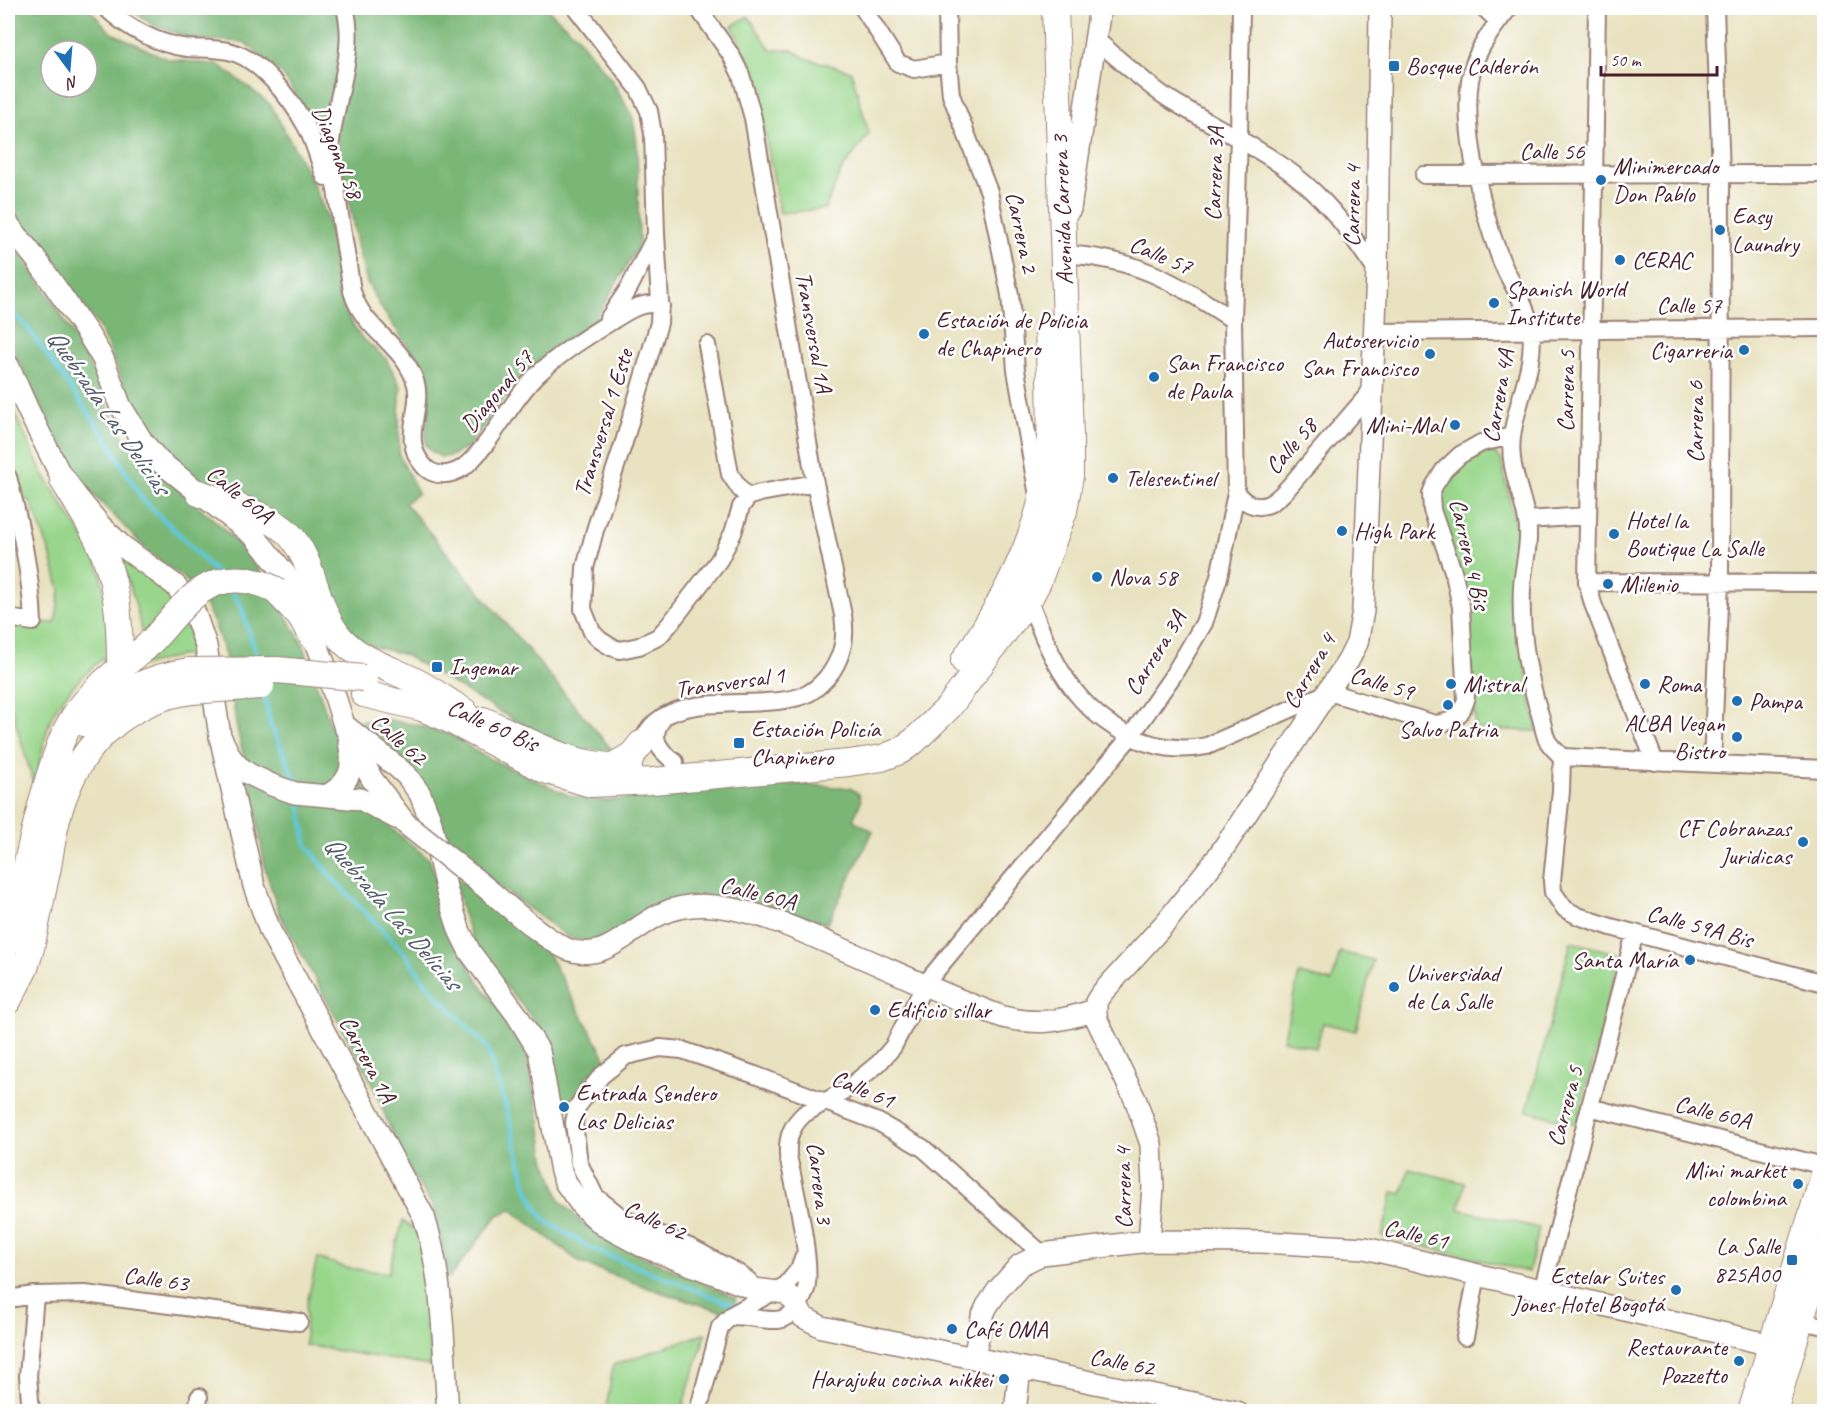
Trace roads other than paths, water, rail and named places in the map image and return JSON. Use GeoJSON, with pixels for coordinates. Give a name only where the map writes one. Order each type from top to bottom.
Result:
{"type":"FeatureCollection","features":[{"type":"Feature","properties":{"kind":"main road","name":"Avenida Carrera 3"},"geometry":{"type":"LineString","coordinates":[[964,677],[1014,576],[1040,508],[1047,466],[1051,413],[1038,8]]}},
{"type":"Feature","properties":{"kind":"main road","name":"Avenida Carrera 3"},"geometry":{"type":"LineString","coordinates":[[964,677],[1029,599],[1048,560],[1059,530],[1070,476],[1055,8]]}},
{"type":"Feature","properties":{"kind":"main road"},"geometry":{"type":"LineString","coordinates":[[63,480],[97,537],[108,563],[120,617],[120,667]]}},
{"type":"Feature","properties":{"kind":"main road"},"geometry":{"type":"LineString","coordinates":[[199,493],[278,525],[290,535],[300,551],[329,620],[346,644],[356,652],[416,682],[464,711]]}},
{"type":"Feature","properties":{"kind":"main road"},"geometry":{"type":"LineString","coordinates":[[8,1001],[25,968],[31,948],[60,807],[62,775],[60,740],[74,717],[94,692],[120,667],[145,648],[182,606],[207,586],[218,582],[240,580],[262,584],[276,591],[299,615],[314,638]]}},
{"type":"Feature","properties":{"kind":"main road","name":"Calle 60 Bis"},"geometry":{"type":"LineString","coordinates":[[62,775],[62,751],[71,737],[102,706],[129,688],[168,674],[191,681],[277,670],[364,686],[410,690],[464,711],[570,759],[586,764],[612,767],[858,748],[883,744],[909,728],[964,677]]}},
{"type":"Feature","properties":{"kind":"main road","name":"Calle 60 Bis"},"geometry":{"type":"LineString","coordinates":[[364,686],[446,718],[544,770],[591,784],[645,763],[849,763],[882,758],[900,751],[914,741],[949,707],[964,677]]}},
{"type":"Feature","properties":{"kind":"main road"},"geometry":{"type":"LineString","coordinates":[[8,942],[42,800],[62,775]]}},
{"type":"Feature","properties":{"kind":"main road"},"geometry":{"type":"LineString","coordinates":[[1750,1412],[1824,1175]]}},
{"type":"Feature","properties":{"kind":"main road"},"geometry":{"type":"LineString","coordinates":[[1774,1412],[1800,1321],[1824,1251]]}},
{"type":"Feature","properties":{"kind":"street","name":"Diagonal 58"},"geometry":{"type":"LineString","coordinates":[[106,8],[130,26],[161,43],[186,48],[230,51],[259,69],[295,108],[307,127],[339,221]]}},
{"type":"Feature","properties":{"kind":"street"},"geometry":{"type":"LineString","coordinates":[[339,221],[330,138],[345,65],[348,36],[345,8]]}},
{"type":"Feature","properties":{"kind":"street","name":"Transversal 1 Este"},"geometry":{"type":"LineString","coordinates":[[576,8],[632,79],[646,103],[653,135],[661,306],[659,323],[624,442],[590,544],[585,568],[584,609],[592,632],[600,640],[620,650],[639,646],[658,637],[719,560],[733,533],[741,507],[748,497]]}},
{"type":"Feature","properties":{"kind":"street","name":"Transversal 1A"},"geometry":{"type":"LineString","coordinates":[[698,8],[724,43],[741,75],[753,118],[815,483],[845,632],[839,660],[830,674]]}},
{"type":"Feature","properties":{"kind":"street"},"geometry":{"type":"LineString","coordinates":[[863,8],[898,63],[914,69],[948,63]]}},
{"type":"Feature","properties":{"kind":"street","name":"Carrera 2"},"geometry":{"type":"LineString","coordinates":[[947,8],[951,95],[989,192],[1010,295],[1016,370],[1040,508]]}},
{"type":"Feature","properties":{"kind":"street"},"geometry":{"type":"LineString","coordinates":[[1063,254],[1100,8]]}},
{"type":"Feature","properties":{"kind":"street","name":"Carrera 3A"},"geometry":{"type":"LineString","coordinates":[[825,1101],[863,1078],[892,1047],[924,984],[1130,737],[1172,677],[1204,623],[1220,577],[1236,493],[1233,320],[1241,8]]}},
{"type":"Feature","properties":{"kind":"street","name":"Carrera 4"},"geometry":{"type":"LineString","coordinates":[[1149,1241],[1153,1187],[1151,1144],[1136,1101],[1099,1028],[1095,1010],[1101,994],[1167,921],[1211,866],[1329,692],[1357,644],[1363,611],[1377,272],[1380,8]]}},
{"type":"Feature","properties":{"kind":"street","name":"Carrera 4A"},"geometry":{"type":"LineString","coordinates":[[1484,8],[1504,14],[1475,60],[1468,88],[1468,120],[1488,227],[1502,263],[1526,312],[1531,331],[1531,353],[1512,436],[1511,456],[1513,472],[1527,520],[1528,536],[1522,589],[1524,629],[1532,688],[1548,741],[1562,757]]}},
{"type":"Feature","properties":{"kind":"street","name":"Carrera 5"},"geometry":{"type":"LineString","coordinates":[[1597,8],[1587,582],[1593,604],[1655,762]]}},
{"type":"Feature","properties":{"kind":"street","name":"Carrera 6"},"geometry":{"type":"LineString","coordinates":[[1712,764],[1720,582],[1721,174],[1715,8]]}},
{"type":"Feature","properties":{"kind":"street"},"geometry":{"type":"LineString","coordinates":[[1095,39],[1166,96],[1239,137],[1315,192],[1346,227],[1377,272]]}},
{"type":"Feature","properties":{"kind":"street","name":"Calle 56"},"geometry":{"type":"LineString","coordinates":[[1424,175],[1824,174]]}},
{"type":"Feature","properties":{"kind":"street","name":"Diagonal 57"},"geometry":{"type":"LineString","coordinates":[[339,221],[355,303],[365,320],[401,354],[416,382],[417,399],[412,436],[417,457],[427,470],[434,474],[453,473],[462,468],[477,453],[535,376],[560,356],[602,327],[643,305],[661,306]]}},
{"type":"Feature","properties":{"kind":"street","name":"Calle 60A"},"geometry":{"type":"LineString","coordinates":[[8,224],[36,259],[88,334],[103,359],[120,405],[142,441],[159,461],[255,537],[272,555],[295,589],[326,668],[347,733],[372,779],[406,824]]}},
{"type":"Feature","properties":{"kind":"street","name":"Diagonal 57"},"geometry":{"type":"LineString","coordinates":[[602,327],[629,288],[656,234]]}},
{"type":"Feature","properties":{"kind":"street","name":"Calle 57"},"geometry":{"type":"LineString","coordinates":[[1063,254],[1109,259],[1141,268],[1179,286],[1233,320]]}},
{"type":"Feature","properties":{"kind":"street","name":"Calle 57"},"geometry":{"type":"LineString","coordinates":[[1374,332],[1824,328]]}},
{"type":"Feature","properties":{"kind":"street"},"geometry":{"type":"LineString","coordinates":[[707,345],[730,474],[740,489],[748,497],[815,483]]}},
{"type":"Feature","properties":{"kind":"street","name":"Calle 60A"},"geometry":{"type":"LineString","coordinates":[[8,365],[63,480],[100,525],[122,546],[175,585],[193,608],[211,666],[220,736],[238,766],[262,781],[284,790],[360,800],[380,808],[406,824],[551,938],[570,950],[592,952],[606,949],[662,914],[678,908],[714,906],[749,913],[791,926],[984,1011],[1021,1022],[1056,1022],[1095,1010]]}},
{"type":"Feature","properties":{"kind":"street","name":"Calle 58"},"geometry":{"type":"LineString","coordinates":[[1236,493],[1243,501],[1251,505],[1261,506],[1275,500],[1372,390]]}},
{"type":"Feature","properties":{"kind":"street","name":"Carrera 4 Bis"},"geometry":{"type":"LineString","coordinates":[[1448,723],[1457,718],[1466,700],[1461,607],[1454,574],[1432,510],[1431,494],[1444,470],[1460,455],[1480,443],[1512,436]]}},
{"type":"Feature","properties":{"kind":"street"},"geometry":{"type":"LineString","coordinates":[[8,477],[32,596],[33,622],[8,618]]}},
{"type":"Feature","properties":{"kind":"street"},"geometry":{"type":"LineString","coordinates":[[1527,520],[1587,516]]}},
{"type":"Feature","properties":{"kind":"street"},"geometry":{"type":"LineString","coordinates":[[1587,582],[1824,583]]}},
{"type":"Feature","properties":{"kind":"street","name":"Calle 59"},"geometry":{"type":"LineString","coordinates":[[1029,599],[1048,648],[1076,693],[1115,728],[1150,745],[1172,749],[1207,746],[1329,692],[1436,724],[1448,723]]}},
{"type":"Feature","properties":{"kind":"street","name":"Transversal 1"},"geometry":{"type":"LineString","coordinates":[[645,763],[650,729],[664,717],[694,707],[797,697],[810,692],[830,674]]}},
{"type":"Feature","properties":{"kind":"street","name":"Transversal 1"},"geometry":{"type":"LineString","coordinates":[[664,717],[656,729],[657,744],[664,754],[675,762]]}},
{"type":"Feature","properties":{"kind":"street"},"geometry":{"type":"LineString","coordinates":[[326,796],[342,786],[348,778],[351,758],[347,733]]}},
{"type":"Feature","properties":{"kind":"street","name":"Calle 62"},"geometry":{"type":"LineString","coordinates":[[347,733],[397,767],[420,794],[430,819],[447,892],[460,932],[484,974],[517,1016],[539,1051],[565,1182],[582,1206],[603,1225],[642,1245],[765,1290],[786,1293],[792,1297],[803,1317],[822,1327],[1238,1412]]}},
{"type":"Feature","properties":{"kind":"street","name":"Carrera 1A"},"geometry":{"type":"LineString","coordinates":[[220,736],[254,885],[270,931],[423,1217],[431,1239],[440,1307],[448,1412]]}},
{"type":"Feature","properties":{"kind":"street"},"geometry":{"type":"LineString","coordinates":[[1562,757],[1824,769]]}},
{"type":"Feature","properties":{"kind":"street","name":"Calle 59A Bis"},"geometry":{"type":"LineString","coordinates":[[1562,757],[1552,881],[1554,892],[1565,909],[1578,916],[1635,933],[1824,983]]}},
{"type":"Feature","properties":{"kind":"street","name":"Carrera 5"},"geometry":{"type":"LineString","coordinates":[[1542,1290],[1635,933]]}},
{"type":"Feature","properties":{"kind":"street","name":"Calle 61"},"geometry":{"type":"LineString","coordinates":[[765,1290],[692,1248],[624,1219],[595,1196],[577,1154],[574,1123],[577,1107],[601,1076],[626,1056],[660,1048],[682,1050],[878,1122],[923,1148],[1042,1254]]}},
{"type":"Feature","properties":{"kind":"street","name":"Carrera 3"},"geometry":{"type":"LineString","coordinates":[[798,1306],[807,1288],[805,1252],[788,1143],[790,1131],[796,1121],[804,1113],[825,1101]]}},
{"type":"Feature","properties":{"kind":"street","name":"Calle 60A"},"geometry":{"type":"LineString","coordinates":[[1589,1107],[1824,1166]]}},
{"type":"Feature","properties":{"kind":"street","name":"Calle 61"},"geometry":{"type":"LineString","coordinates":[[974,1358],[982,1317],[991,1298],[1020,1265],[1042,1254],[1149,1241],[1262,1242],[1365,1248],[1771,1345]]}},
{"type":"Feature","properties":{"kind":"street","name":"Carrera 3"},"geometry":{"type":"LineString","coordinates":[[730,1316],[765,1290],[786,1285],[794,1277],[805,1252]]}},
{"type":"Feature","properties":{"kind":"street"},"geometry":{"type":"LineString","coordinates":[[1465,1337],[1477,1275]]}},
{"type":"Feature","properties":{"kind":"street"},"geometry":{"type":"LineString","coordinates":[[31,1412],[28,1376],[35,1294]]}},
{"type":"Feature","properties":{"kind":"street","name":"Calle 63"},"geometry":{"type":"LineString","coordinates":[[8,1299],[35,1294],[85,1294],[298,1322]]}},
{"type":"Feature","properties":{"kind":"street"},"geometry":{"type":"LineString","coordinates":[[698,1412],[720,1327],[730,1316],[747,1315],[765,1319],[784,1319],[798,1306]]}},
{"type":"Feature","properties":{"kind":"street"},"geometry":{"type":"LineString","coordinates":[[1800,1321],[1824,1326]]}},
{"type":"Feature","properties":{"kind":"street"},"geometry":{"type":"LineString","coordinates":[[1015,1412],[1020,1368]]}},
{"type":"Feature","properties":{"kind":"waterway","name":"Quebrada Las Delicias"},"geometry":{"type":"LineString","coordinates":[[8,308],[27,327],[105,436],[142,499],[216,573]]}},
{"type":"Feature","properties":{"kind":"waterway","name":"Quebrada Las Delicias"},"geometry":{"type":"LineString","coordinates":[[229,589],[241,606],[258,661]]}},
{"type":"Feature","properties":{"kind":"waterway","name":"Quebrada Las Delicias"},"geometry":{"type":"LineString","coordinates":[[264,693],[270,723],[299,788]]}},
{"type":"Feature","properties":{"kind":"waterway","name":"Quebrada Las Delicias"},"geometry":{"type":"LineString","coordinates":[[300,800],[306,844],[332,878],[407,956],[428,986],[487,1047],[507,1111],[526,1185],[545,1220],[590,1248],[736,1306]]}},
{"type":"Feature","properties":{"kind":"place","name":"Bosque Calderón"},"geometry":{"type":"Point","coordinates":[1394,66]}},
{"type":"Feature","properties":{"kind":"place","name":"Minimercado Don Pablo"},"geometry":{"type":"Point","coordinates":[1601,180]}},
{"type":"Feature","properties":{"kind":"place","name":"Easy Laundry"},"geometry":{"type":"Point","coordinates":[1720,230]}},
{"type":"Feature","properties":{"kind":"place","name":"CERAC"},"geometry":{"type":"Point","coordinates":[1620,260]}},
{"type":"Feature","properties":{"kind":"place","name":"Spanish World Institute"},"geometry":{"type":"Point","coordinates":[1494,303]}},
{"type":"Feature","properties":{"kind":"place","name":"Estación de Policia de Chapinero"},"geometry":{"type":"Point","coordinates":[924,334]}},
{"type":"Feature","properties":{"kind":"place","name":"Cigarreria"},"geometry":{"type":"Point","coordinates":[1744,350]}},
{"type":"Feature","properties":{"kind":"place","name":"Autoservicio San Francisco"},"geometry":{"type":"Point","coordinates":[1430,354]}},
{"type":"Feature","properties":{"kind":"place","name":"San Francisco de Paula"},"geometry":{"type":"Point","coordinates":[1154,377]}},
{"type":"Feature","properties":{"kind":"place","name":"Mini-Mal"},"geometry":{"type":"Point","coordinates":[1455,425]}},
{"type":"Feature","properties":{"kind":"place","name":"Telesentinel"},"geometry":{"type":"Point","coordinates":[1113,478]}},
{"type":"Feature","properties":{"kind":"place","name":"High Park"},"geometry":{"type":"Point","coordinates":[1342,531]}},
{"type":"Feature","properties":{"kind":"place","name":"Hotel la Boutique La Salle"},"geometry":{"type":"Point","coordinates":[1614,534]}},
{"type":"Feature","properties":{"kind":"place","name":"Nova 58"},"geometry":{"type":"Point","coordinates":[1097,577]}},
{"type":"Feature","properties":{"kind":"place","name":"Milenio"},"geometry":{"type":"Point","coordinates":[1608,584]}},
{"type":"Feature","properties":{"kind":"place","name":"Ingemar"},"geometry":{"type":"Point","coordinates":[437,667]}},
{"type":"Feature","properties":{"kind":"place","name":"Mistral"},"geometry":{"type":"Point","coordinates":[1451,684]}},
{"type":"Feature","properties":{"kind":"place","name":"Roma"},"geometry":{"type":"Point","coordinates":[1645,684]}},
{"type":"Feature","properties":{"kind":"place","name":"Pampa"},"geometry":{"type":"Point","coordinates":[1737,701]}},
{"type":"Feature","properties":{"kind":"place","name":"Salvo Patria"},"geometry":{"type":"Point","coordinates":[1448,705]}},
{"type":"Feature","properties":{"kind":"place","name":"ALBA Vegan Bistro"},"geometry":{"type":"Point","coordinates":[1737,737]}},
{"type":"Feature","properties":{"kind":"place","name":"Estación Policía Chapinero"},"geometry":{"type":"Point","coordinates":[739,743]}},
{"type":"Feature","properties":{"kind":"place","name":"CF Cobranzas Juridicas"},"geometry":{"type":"Point","coordinates":[1803,842]}},
{"type":"Feature","properties":{"kind":"place","name":"Santa María"},"geometry":{"type":"Point","coordinates":[1690,960]}},
{"type":"Feature","properties":{"kind":"place","name":"Universidad de La Salle"},"geometry":{"type":"Point","coordinates":[1394,987]}},
{"type":"Feature","properties":{"kind":"place","name":"Edificio sillar"},"geometry":{"type":"Point","coordinates":[875,1010]}},
{"type":"Feature","properties":{"kind":"place","name":"Entrada Sendero Las Delicias"},"geometry":{"type":"Point","coordinates":[564,1107]}},
{"type":"Feature","properties":{"kind":"place","name":"Mini market colombina"},"geometry":{"type":"Point","coordinates":[1798,1184]}},
{"type":"Feature","properties":{"kind":"place","name":"La Salle 825A00"},"geometry":{"type":"Point","coordinates":[1792,1260]}},
{"type":"Feature","properties":{"kind":"place","name":"Estelar Suites Jones Hotel Bogotá"},"geometry":{"type":"Point","coordinates":[1676,1290]}},
{"type":"Feature","properties":{"kind":"place","name":"Café OMA"},"geometry":{"type":"Point","coordinates":[952,1329]}},
{"type":"Feature","properties":{"kind":"place","name":"Restaurante Pozzetto"},"geometry":{"type":"Point","coordinates":[1739,1361]}},
{"type":"Feature","properties":{"kind":"place","name":"Harajuku cocina nikkei"},"geometry":{"type":"Point","coordinates":[1004,1379]}}]}
